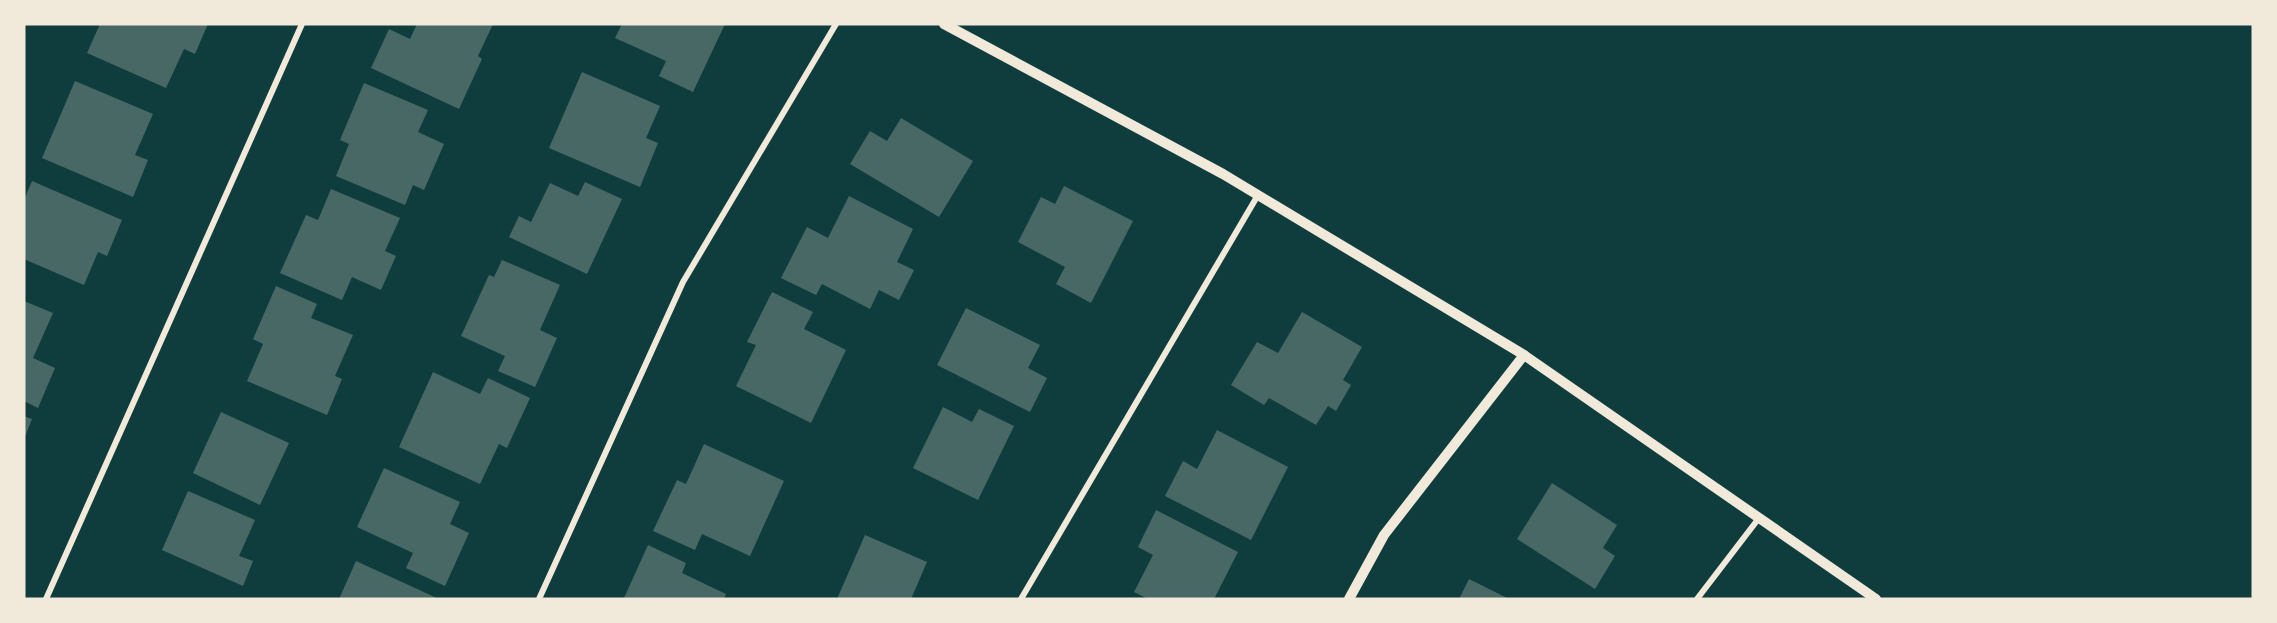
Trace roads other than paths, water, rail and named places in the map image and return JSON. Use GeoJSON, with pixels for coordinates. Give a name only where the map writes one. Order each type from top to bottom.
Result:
{"type":"FeatureCollection","features":[{"type":"Feature","properties":{"kind":"street"},"geometry":{"type":"LineString","coordinates":[[46,599],[302,24]]}},
{"type":"Feature","properties":{"kind":"street"},"geometry":{"type":"LineString","coordinates":[[539,599],[683,282],[836,24]]}},
{"type":"Feature","properties":{"kind":"street"},"geometry":{"type":"LineString","coordinates":[[944,24],[1258,195],[1524,355],[1876,599]]}},
{"type":"Feature","properties":{"kind":"street"},"geometry":{"type":"LineString","coordinates":[[1021,599],[1258,195]]}},
{"type":"Feature","properties":{"kind":"street"},"geometry":{"type":"LineString","coordinates":[[1349,599],[1384,535],[1524,355]]}},
{"type":"Feature","properties":{"kind":"street"},"geometry":{"type":"LineString","coordinates":[[1696,599],[1759,518]]}}]}
